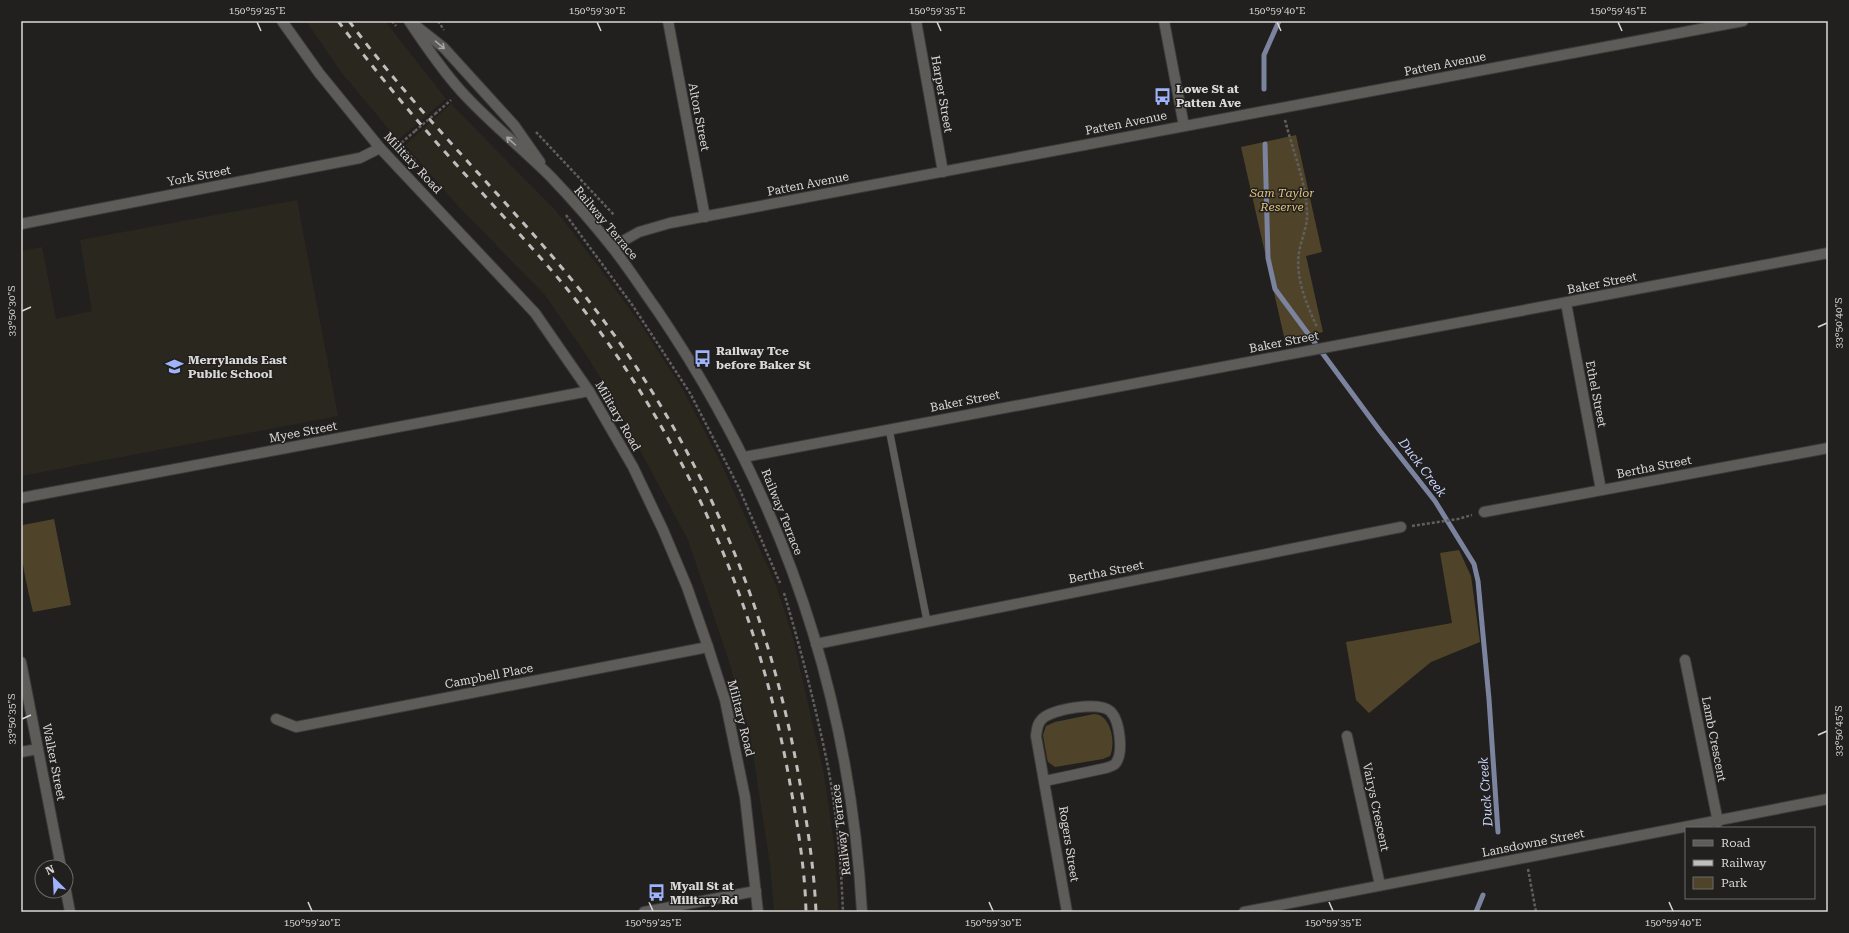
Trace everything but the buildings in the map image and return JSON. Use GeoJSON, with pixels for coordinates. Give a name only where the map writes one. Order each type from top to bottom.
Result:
{"type":"FeatureCollection","features":[{"type":"Feature","properties":{"kind":"street","name":"Military Road"},"geometry":{"type":"LineString","coordinates":[[282,21],[319,73],[380,148],[535,313],[589,391],[633,467],[663,530],[687,587],[725,700],[745,797],[758,912]]}},
{"type":"Feature","properties":{"kind":"street","name":"Railway Terrace"},"geometry":{"type":"LineString","coordinates":[[410,21],[444,48],[514,125],[550,177]]}},
{"type":"Feature","properties":{"kind":"street","name":"Railway Terrace"},"geometry":{"type":"LineString","coordinates":[[410,21],[432,55],[460,90],[499,130],[550,177],[612,247],[679,343],[744,457],[776,529],[798,587],[825,674],[846,768],[858,844],[862,912]]}},
{"type":"Feature","properties":{"kind":"street","name":"Alton Street"},"geometry":{"type":"LineString","coordinates":[[668,21],[705,217]]}},
{"type":"Feature","properties":{"kind":"street","name":"Harper Street"},"geometry":{"type":"LineString","coordinates":[[916,21],[943,172]]}},
{"type":"Feature","properties":{"kind":"street"},"geometry":{"type":"LineString","coordinates":[[1164,21],[1184,126]]}},
{"type":"Feature","properties":{"kind":"street","name":"Patten Avenue"},"geometry":{"type":"LineString","coordinates":[[612,247],[639,232],[670,223],[1743,21]]}},
{"type":"Feature","properties":{"kind":"street","name":"York Street"},"geometry":{"type":"LineString","coordinates":[[21,224],[360,158],[380,148]]}},
{"type":"Feature","properties":{"kind":"street","name":"Baker Street"},"geometry":{"type":"LineString","coordinates":[[744,457],[1828,253]]}},
{"type":"Feature","properties":{"kind":"street","name":"Ethel Street"},"geometry":{"type":"LineString","coordinates":[[1566,303],[1601,490]]}},
{"type":"Feature","properties":{"kind":"street","name":"Myee Street"},"geometry":{"type":"LineString","coordinates":[[21,498],[589,391]]}},
{"type":"Feature","properties":{"kind":"street","name":"Bertha Street"},"geometry":{"type":"LineString","coordinates":[[1484,512],[1828,448]]}},
{"type":"Feature","properties":{"kind":"street","name":"Bertha Street"},"geometry":{"type":"LineString","coordinates":[[816,644],[1401,527]]}},
{"type":"Feature","properties":{"kind":"street","name":"Campbell Place"},"geometry":{"type":"LineString","coordinates":[[276,719],[296,726],[708,647]]}},
{"type":"Feature","properties":{"kind":"street","name":"Lamb Crescent"},"geometry":{"type":"LineString","coordinates":[[1686,660],[1718,822]]}},
{"type":"Feature","properties":{"kind":"street","name":"Walker Street"},"geometry":{"type":"LineString","coordinates":[[21,662],[59,859]]}},
{"type":"Feature","properties":{"kind":"street","name":"Rogers Street"},"geometry":{"type":"LineString","coordinates":[[1045,781],[1106,768],[1114,764],[1119,756],[1120,745],[1117,723],[1111,712],[1102,707],[1091,706],[1050,714],[1037,726],[1036,736],[1067,912]]}},
{"type":"Feature","properties":{"kind":"street","name":"Vairys Crescent"},"geometry":{"type":"LineString","coordinates":[[1347,736],[1380,885]]}},
{"type":"Feature","properties":{"kind":"street"},"geometry":{"type":"LineString","coordinates":[[21,752],[38,749]]}},
{"type":"Feature","properties":{"kind":"street","name":"Lansdowne Street"},"geometry":{"type":"LineString","coordinates":[[1691,827],[1828,799]]}},
{"type":"Feature","properties":{"kind":"street","name":"Lansdowne Street"},"geometry":{"type":"LineString","coordinates":[[1244,912],[1685,828]]}},
{"type":"Feature","properties":{"kind":"street"},"geometry":{"type":"LineString","coordinates":[[644,912],[756,891]]}},
{"type":"Feature","properties":{"kind":"street"},"geometry":{"type":"LineString","coordinates":[[68,899],[70,912]]}},
{"type":"Feature","properties":{"kind":"lane"},"geometry":{"type":"LineString","coordinates":[[889,429],[927,621]]}},
{"type":"Feature","properties":{"kind":"path"},"geometry":{"type":"LineString","coordinates":[[416,162],[400,144],[451,100]]}},
{"type":"Feature","properties":{"kind":"path"},"geometry":{"type":"LineString","coordinates":[[1282,107],[1304,189],[1307,212],[1305,233],[1299,254],[1300,271],[1306,301],[1317,327]]}},
{"type":"Feature","properties":{"kind":"path"},"geometry":{"type":"LineString","coordinates":[[563,211],[634,306],[690,393],[739,488],[781,584]]}},
{"type":"Feature","properties":{"kind":"path"},"geometry":{"type":"LineString","coordinates":[[1401,527],[1458,519]]}},
{"type":"Feature","properties":{"kind":"path"},"geometry":{"type":"LineString","coordinates":[[784,590],[807,673],[828,768],[841,869],[843,912]]}},
{"type":"Feature","properties":{"kind":"path"},"geometry":{"type":"LineString","coordinates":[[1526,858],[1536,912]]}},
{"type":"Feature","properties":{"kind":"shaded area"},"geometry":{"type":"Polygon","coordinates":[[[306,21],[385,21],[446,99],[398,140],[342,73],[306,21]]]}},
{"type":"Feature","properties":{"kind":"shaded area"},"geometry":{"type":"Polygon","coordinates":[[[451,104],[557,212],[598,266],[640,323],[683,390],[720,461],[776,585],[793,638],[824,774],[834,844],[839,912],[774,912],[770,864],[750,734],[728,658],[688,540],[609,392],[587,356],[545,295],[460,208],[405,145],[451,104]]]}},
{"type":"Feature","properties":{"kind":"shaded area","name":"Merrylands East Public School"},"geometry":{"type":"Polygon","coordinates":[[[297,200],[338,416],[21,476],[21,251],[42,247],[56,319],[92,311],[80,240],[297,200]]]}},
{"type":"Feature","properties":{"kind":"green space","name":"Sam Taylor Reserve"},"geometry":{"type":"Polygon","coordinates":[[[1296,135],[1322,252],[1306,256],[1323,332],[1285,341],[1241,147],[1296,135]]]}},
{"type":"Feature","properties":{"kind":"green space"},"geometry":{"type":"Polygon","coordinates":[[[54,519],[71,605],[33,612],[22,554],[21,532],[23,525],[54,519]]]}},
{"type":"Feature","properties":{"kind":"green space"},"geometry":{"type":"Polygon","coordinates":[[[1459,550],[1471,576],[1480,642],[1431,662],[1369,713],[1356,700],[1346,642],[1452,623],[1440,553],[1459,550]]]}},
{"type":"Feature","properties":{"kind":"green space"},"geometry":{"type":"Polygon","coordinates":[[[1094,714],[1100,715],[1105,719],[1111,730],[1112,751],[1110,756],[1103,759],[1055,767],[1048,762],[1043,735],[1046,726],[1055,722],[1094,714]]]}},
{"type":"Feature","properties":{"kind":"waterway","name":"Duck Creek"},"geometry":{"type":"LineString","coordinates":[[1264,89],[1264,55],[1279,21]]}},
{"type":"Feature","properties":{"kind":"waterway","name":"Duck Creek"},"geometry":{"type":"LineString","coordinates":[[1265,144],[1268,258],[1275,289],[1380,431],[1435,501],[1474,564],[1478,581],[1489,699],[1498,832]]}},
{"type":"Feature","properties":{"kind":"waterway","name":"Duck Creek"},"geometry":{"type":"LineString","coordinates":[[1476,912],[1483,895]]}},
{"type":"Feature","properties":{"kind":"railway"},"geometry":{"type":"LineString","coordinates":[[338,21],[421,125],[516,230],[583,309],[621,362],[656,417],[687,473],[714,532],[738,591],[759,652],[776,715],[789,778],[798,828],[804,878],[806,912]]}},
{"type":"Feature","properties":{"kind":"railway"},"geometry":{"type":"LineString","coordinates":[[349,21],[407,93],[529,230],[588,300],[627,354],[663,410],[695,467],[723,526],[748,587],[768,649],[786,713],[805,811],[814,878],[816,912]]}},
{"type":"Feature","properties":{"kind":"place","name":"Lowe St at Patten Ave"},"geometry":{"type":"Point","coordinates":[1163,96]}},
{"type":"Feature","properties":{"kind":"place","name":"Railway Tce before Baker St"},"geometry":{"type":"Point","coordinates":[703,358]}},
{"type":"Feature","properties":{"kind":"place","name":"Merrylands East Public School"},"geometry":{"type":"Point","coordinates":[175,367]}},
{"type":"Feature","properties":{"kind":"place","name":"Myall St at Military Rd"},"geometry":{"type":"Point","coordinates":[657,893]}}]}
